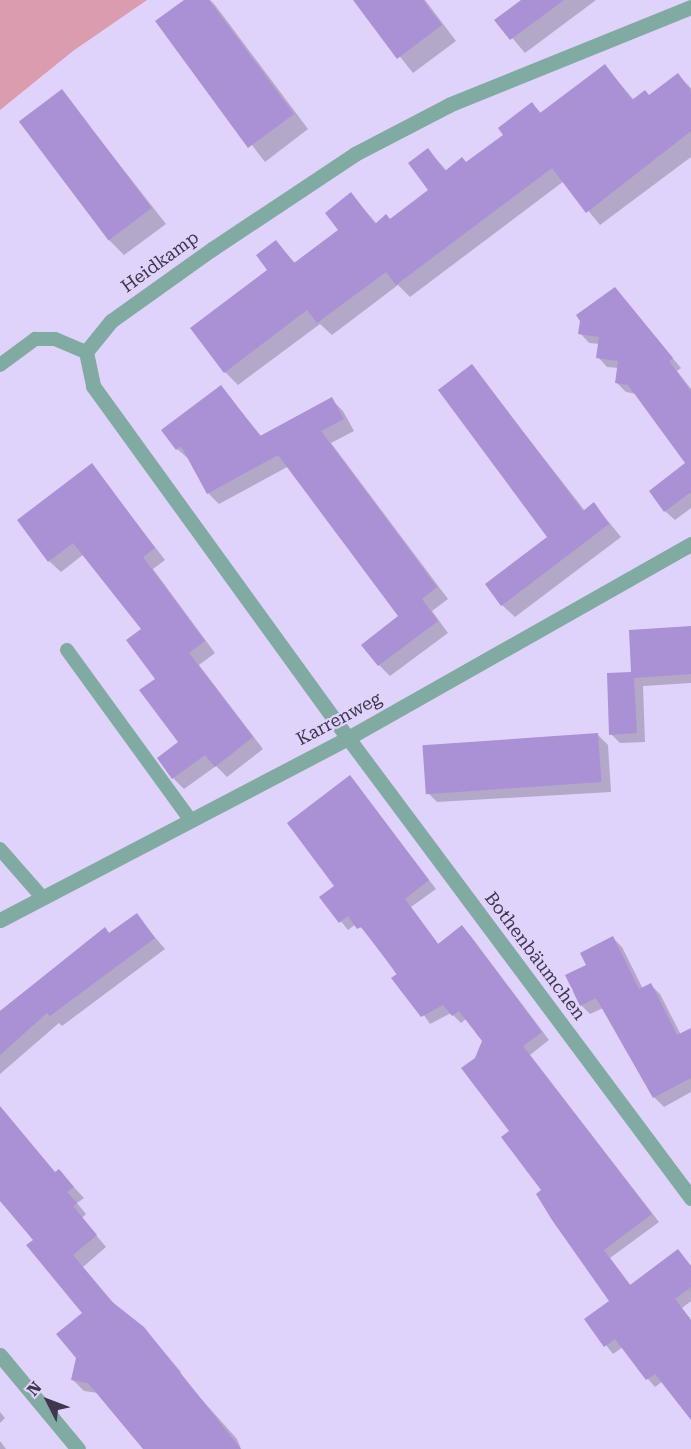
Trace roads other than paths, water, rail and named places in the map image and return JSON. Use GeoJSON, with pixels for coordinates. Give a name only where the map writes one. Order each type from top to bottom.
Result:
{"type":"FeatureCollection","features":[{"type":"Feature","properties":{"kind":"street","name":"Heidkamp"},"geometry":{"type":"LineString","coordinates":[[86,352],[111,321],[212,249],[355,154],[449,105],[689,10]]}},
{"type":"Feature","properties":{"kind":"street"},"geometry":{"type":"LineString","coordinates":[[86,352],[93,386],[348,738]]}},
{"type":"Feature","properties":{"kind":"street","name":"Karrenweg"},"geometry":{"type":"LineString","coordinates":[[0,920],[189,818],[348,738],[691,544]]}},
{"type":"Feature","properties":{"kind":"street","name":"Bothenbäumchen"},"geometry":{"type":"LineString","coordinates":[[348,738],[691,1197]]}},
{"type":"Feature","properties":{"kind":"street"},"geometry":{"type":"LineString","coordinates":[[0,1355],[78,1449]]}},
{"type":"Feature","properties":{"kind":"lane"},"geometry":{"type":"LineString","coordinates":[[0,365],[35,339],[55,339],[86,352]]}},
{"type":"Feature","properties":{"kind":"lane"},"geometry":{"type":"LineString","coordinates":[[67,650],[189,818]]}},
{"type":"Feature","properties":{"kind":"lane"},"geometry":{"type":"LineString","coordinates":[[0,849],[41,896]]}}]}
